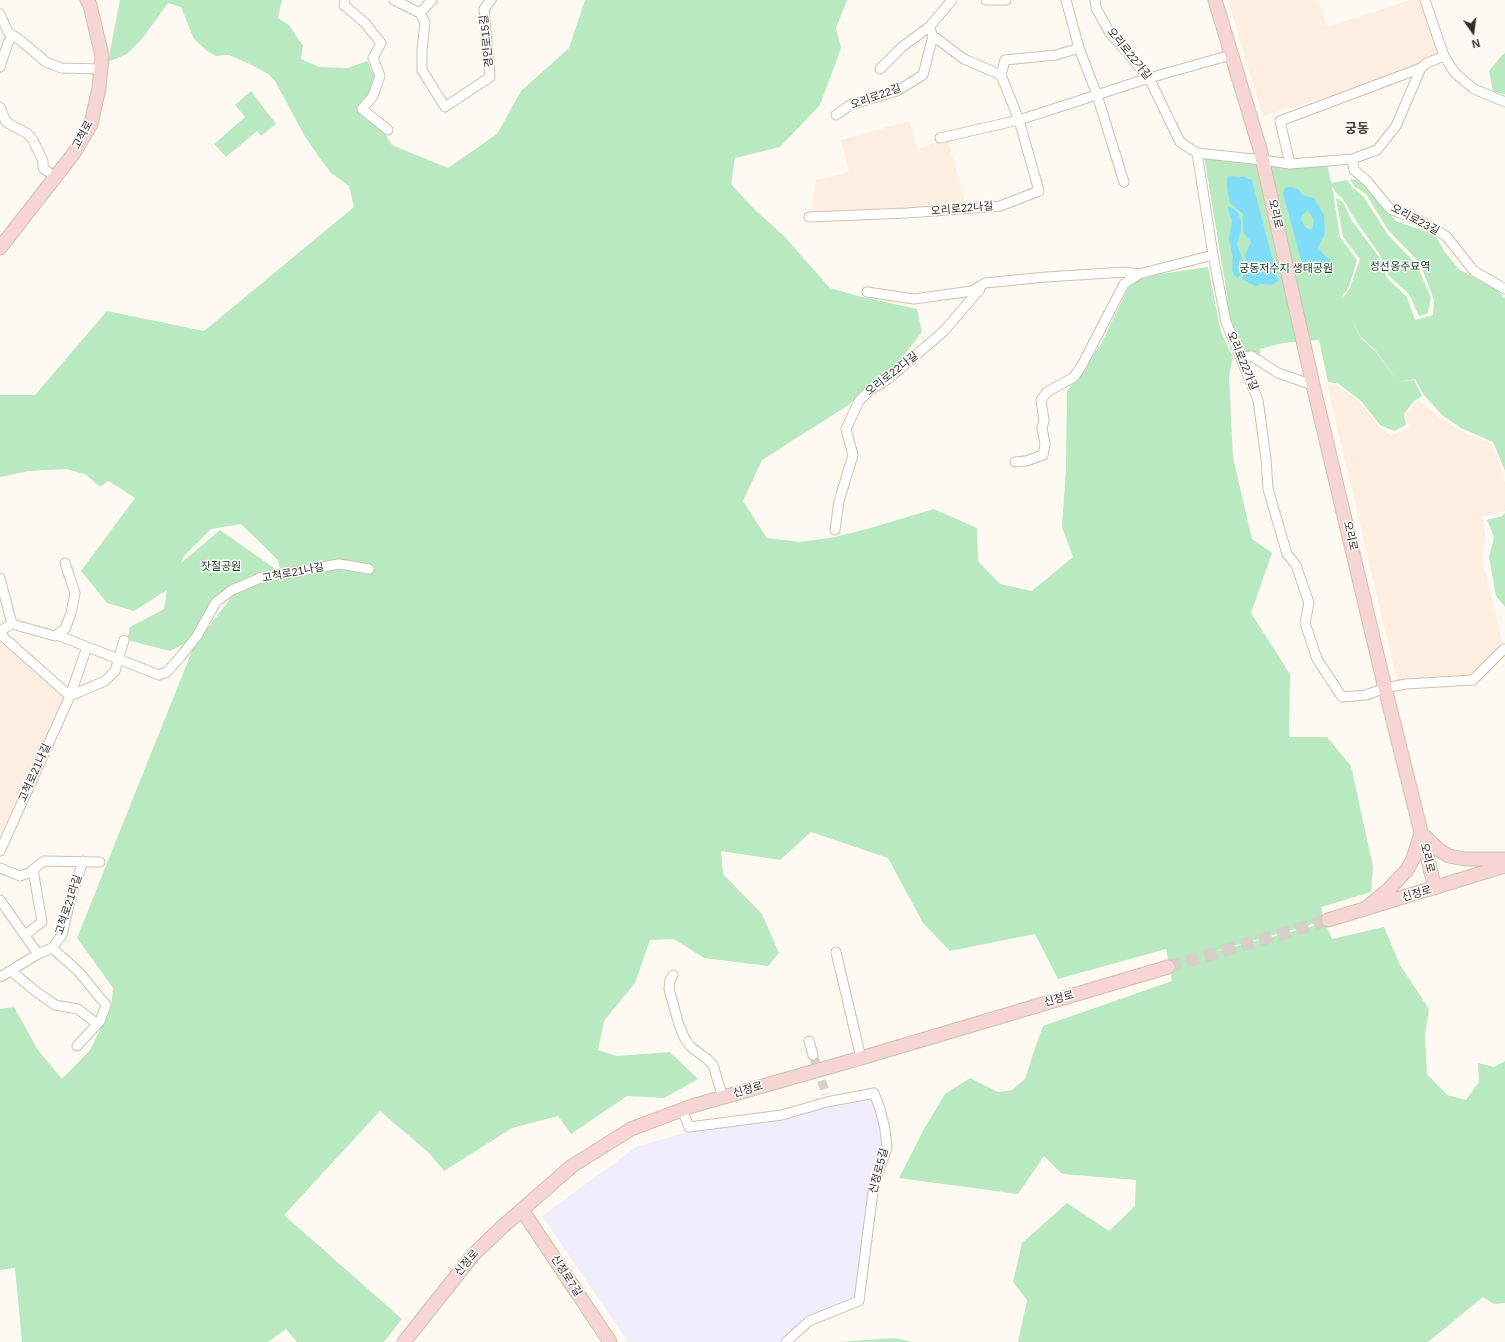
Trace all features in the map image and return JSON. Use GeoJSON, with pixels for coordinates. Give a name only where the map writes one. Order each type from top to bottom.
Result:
{"type":"FeatureCollection","features":[{"type":"Feature","properties":{"kind":"main road","name":"고척로"},"geometry":{"type":"LineString","coordinates":[[0,248],[74,152],[92,124],[99,88],[102,56],[90,5],[87,0]]}},
{"type":"Feature","properties":{"kind":"main road","name":"오리로"},"geometry":{"type":"LineString","coordinates":[[1215,0],[1263,160],[1385,688],[1435,888]]}},
{"type":"Feature","properties":{"kind":"main road"},"geometry":{"type":"LineString","coordinates":[[1365,909],[1388,890],[1407,870],[1413,859],[1421,833],[1439,850],[1449,856],[1465,859],[1505,859]]}},
{"type":"Feature","properties":{"kind":"main road","name":"신정로"},"geometry":{"type":"LineString","coordinates":[[1328,920],[1505,866]]}},
{"type":"Feature","properties":{"kind":"main road","name":"신정로"},"geometry":{"type":"LineString","coordinates":[[404,1342],[473,1255],[572,1166],[631,1129],[682,1109],[861,1058],[1168,967]]}},
{"type":"Feature","properties":{"kind":"main road","name":"신정로7길"},"geometry":{"type":"LineString","coordinates":[[522,1210],[610,1342]]}},
{"type":"Feature","properties":{"kind":"street"},"geometry":{"type":"LineString","coordinates":[[345,0],[344,5],[365,22],[381,43],[374,58],[380,76],[373,96],[362,109],[388,130]]}},
{"type":"Feature","properties":{"kind":"street"},"geometry":{"type":"LineString","coordinates":[[394,0],[420,14],[432,0]]}},
{"type":"Feature","properties":{"kind":"street","name":"경인로15길"},"geometry":{"type":"LineString","coordinates":[[420,14],[425,22],[422,50],[422,70],[445,107],[490,77],[484,9],[491,0]]}},
{"type":"Feature","properties":{"kind":"street"},"geometry":{"type":"LineString","coordinates":[[880,69],[902,47],[929,27],[952,0]]}},
{"type":"Feature","properties":{"kind":"street"},"geometry":{"type":"LineString","coordinates":[[986,0],[1006,0]]}},
{"type":"Feature","properties":{"kind":"street"},"geometry":{"type":"LineString","coordinates":[[1066,0],[1079,48],[1098,95],[1124,182]]}},
{"type":"Feature","properties":{"kind":"street","name":"오리로22가길"},"geometry":{"type":"LineString","coordinates":[[1095,0],[1096,8],[1110,33],[1149,78],[1180,142],[1197,153],[1213,255],[1226,322],[1258,400],[1266,458],[1268,489],[1287,554],[1296,565],[1308,603],[1305,623],[1317,659],[1342,697],[1366,695],[1385,688]]}},
{"type":"Feature","properties":{"kind":"street"},"geometry":{"type":"LineString","coordinates":[[1425,0],[1444,56],[1455,73],[1474,89],[1505,102]]}},
{"type":"Feature","properties":{"kind":"street"},"geometry":{"type":"LineString","coordinates":[[0,14],[8,32],[46,62],[61,68],[101,68]]}},
{"type":"Feature","properties":{"kind":"street"},"geometry":{"type":"LineString","coordinates":[[929,27],[933,36],[964,59],[1001,75],[1005,60],[1056,55],[1079,48]]}},
{"type":"Feature","properties":{"kind":"street"},"geometry":{"type":"LineString","coordinates":[[0,67],[12,35]]}},
{"type":"Feature","properties":{"kind":"street","name":"오리로22길"},"geometry":{"type":"LineString","coordinates":[[836,115],[850,105],[897,91],[923,75],[933,36]]}},
{"type":"Feature","properties":{"kind":"street"},"geometry":{"type":"LineString","coordinates":[[940,138],[1018,120],[1149,78],[1231,54]]}},
{"type":"Feature","properties":{"kind":"street"},"geometry":{"type":"LineString","coordinates":[[1290,164],[1280,121],[1421,68],[1427,63],[1444,56]]}},
{"type":"Feature","properties":{"kind":"street"},"geometry":{"type":"LineString","coordinates":[[1197,153],[1290,164],[1352,159],[1377,150],[1396,126],[1421,68]]}},
{"type":"Feature","properties":{"kind":"street","name":"오리로22나길"},"geometry":{"type":"LineString","coordinates":[[809,217],[907,213],[1000,206],[1039,191],[1018,120],[1001,75]]}},
{"type":"Feature","properties":{"kind":"street"},"geometry":{"type":"LineString","coordinates":[[0,107],[6,122],[28,134],[33,140],[44,161],[43,168],[55,177]]}},
{"type":"Feature","properties":{"kind":"street","name":"오리로23길"},"geometry":{"type":"LineString","coordinates":[[1352,159],[1354,170],[1367,180],[1390,209],[1420,221],[1446,236],[1474,271],[1505,289]]}},
{"type":"Feature","properties":{"kind":"street"},"geometry":{"type":"LineString","coordinates":[[1016,462],[1026,461],[1043,455],[1045,444],[1042,428],[1044,420],[1041,400],[1047,392],[1074,377],[1082,365],[1124,284],[1139,274],[1213,255]]}},
{"type":"Feature","properties":{"kind":"street"},"geometry":{"type":"LineString","coordinates":[[867,292],[914,299],[972,291],[985,283],[1046,277],[1125,272],[1139,274]]}},
{"type":"Feature","properties":{"kind":"street","name":"오리로22다길"},"geometry":{"type":"LineString","coordinates":[[835,530],[839,501],[853,455],[846,429],[859,401],[868,392],[888,378],[944,331],[985,283]]}},
{"type":"Feature","properties":{"kind":"street"},"geometry":{"type":"LineString","coordinates":[[1241,357],[1252,356],[1278,373],[1314,385]]}},
{"type":"Feature","properties":{"kind":"street"},"geometry":{"type":"LineString","coordinates":[[57,635],[65,629],[71,612],[75,593],[65,563]]}},
{"type":"Feature","properties":{"kind":"street","name":"고척로21나길"},"geometry":{"type":"LineString","coordinates":[[12,624],[55,636],[57,635],[159,675],[167,672],[197,636],[216,602],[232,590],[260,578],[339,564],[369,568]]}},
{"type":"Feature","properties":{"kind":"street"},"geometry":{"type":"LineString","coordinates":[[0,578],[12,624],[0,633],[70,696],[105,681],[116,671],[124,640]]}},
{"type":"Feature","properties":{"kind":"street","name":"고척로21나길"},"geometry":{"type":"LineString","coordinates":[[0,851],[70,696],[87,647]]}},
{"type":"Feature","properties":{"kind":"street"},"geometry":{"type":"LineString","coordinates":[[1385,688],[1406,684],[1473,680],[1504,649]]}},
{"type":"Feature","properties":{"kind":"street"},"geometry":{"type":"LineString","coordinates":[[0,868],[20,876],[29,873],[44,861],[100,862]]}},
{"type":"Feature","properties":{"kind":"street","name":"고척로21라길"},"geometry":{"type":"LineString","coordinates":[[4,974],[38,954],[52,948],[62,935],[70,901],[83,862]]}},
{"type":"Feature","properties":{"kind":"street"},"geometry":{"type":"LineString","coordinates":[[25,935],[42,922],[33,870]]}},
{"type":"Feature","properties":{"kind":"street"},"geometry":{"type":"LineString","coordinates":[[0,900],[38,954]]}},
{"type":"Feature","properties":{"kind":"street","name":"고척로21라길"},"geometry":{"type":"LineString","coordinates":[[52,948],[78,971],[106,1005],[100,1021],[77,1046]]}},
{"type":"Feature","properties":{"kind":"street"},"geometry":{"type":"LineString","coordinates":[[836,952],[861,1058]]}},
{"type":"Feature","properties":{"kind":"street","name":"고척로21라길"},"geometry":{"type":"LineString","coordinates":[[4,974],[34,990],[55,1005],[78,1009],[97,1024]]}},
{"type":"Feature","properties":{"kind":"street"},"geometry":{"type":"LineString","coordinates":[[673,975],[670,980],[669,989],[679,1026],[685,1039],[691,1047],[713,1065],[723,1098]]}},
{"type":"Feature","properties":{"kind":"street"},"geometry":{"type":"LineString","coordinates":[[809,1041],[813,1055]]}},
{"type":"Feature","properties":{"kind":"street","name":"신정로5길"},"geometry":{"type":"LineString","coordinates":[[682,1109],[689,1127],[782,1115],[826,1098],[874,1093],[883,1122],[887,1148],[874,1184],[859,1301],[809,1321],[786,1342]]}},
{"type":"Feature","properties":{"kind":"shaded area"},"geometry":{"type":"Polygon","coordinates":[[[1228,0],[1318,0],[1327,27],[1410,0],[1425,0],[1444,56],[1395,78],[1263,116],[1228,0]]]}},
{"type":"Feature","properties":{"kind":"shaded area"},"geometry":{"type":"Polygon","coordinates":[[[909,121],[918,150],[947,138],[966,205],[811,212],[816,180],[849,172],[841,140],[909,121]]]}},
{"type":"Feature","properties":{"kind":"shaded area"},"geometry":{"type":"Polygon","coordinates":[[[1327,384],[1337,386],[1359,401],[1379,426],[1391,436],[1409,427],[1405,414],[1418,400],[1443,420],[1494,447],[1505,483],[1505,511],[1483,517],[1486,543],[1481,554],[1504,649],[1473,680],[1398,685],[1327,384]]]}},
{"type":"Feature","properties":{"kind":"shaded area"},"geometry":{"type":"Polygon","coordinates":[[[0,634],[70,696],[0,851],[0,634]]]}},
{"type":"Feature","properties":{"kind":"shaded area"},"geometry":{"type":"Polygon","coordinates":[[[874,1093],[887,1148],[874,1184],[859,1301],[809,1321],[786,1342],[628,1342],[542,1216],[636,1147],[711,1125],[874,1093]]]}},
{"type":"Feature","properties":{"kind":"green space","name":"잣절공원"},"geometry":{"type":"Polygon","coordinates":[[[120,0],[282,0],[278,18],[289,25],[303,46],[301,59],[319,67],[348,68],[367,61],[375,77],[371,92],[359,108],[380,126],[392,145],[448,168],[497,134],[521,91],[569,48],[585,0],[847,0],[836,28],[841,48],[820,105],[780,147],[735,158],[731,184],[753,208],[784,236],[830,288],[858,296],[917,309],[922,332],[897,364],[847,406],[762,460],[743,501],[767,538],[800,542],[835,537],[934,509],[977,528],[978,561],[1000,584],[1032,591],[1073,557],[1062,527],[1066,469],[1067,391],[1101,344],[1133,278],[1208,267],[1221,332],[1233,357],[1229,375],[1233,458],[1252,539],[1272,553],[1251,613],[1290,674],[1289,737],[1327,737],[1351,766],[1373,867],[1371,892],[1321,907],[1324,921],[1198,956],[1325,923],[1332,939],[1384,927],[1400,965],[1429,1009],[1425,1034],[1427,1074],[1447,1095],[1466,1100],[1479,1082],[1478,1063],[1494,1067],[1505,1061],[1505,1303],[1494,1304],[1483,1297],[1428,1342],[1018,1342],[1027,1300],[1013,1282],[1022,1243],[1067,1203],[1109,1231],[1135,1206],[1136,1180],[1062,1174],[1044,1156],[1018,1194],[899,1178],[924,1129],[945,1094],[970,1078],[998,1092],[1012,1090],[1025,1079],[1043,1026],[1172,981],[1166,949],[1058,979],[1035,934],[950,951],[923,923],[888,858],[811,832],[780,860],[721,851],[723,874],[762,914],[779,953],[768,966],[704,958],[674,939],[650,940],[635,983],[604,1021],[598,1050],[617,1056],[670,1052],[698,1079],[664,1098],[627,1096],[571,1134],[558,1116],[512,1128],[444,1171],[429,1153],[380,1111],[284,1215],[402,1319],[384,1342],[297,1342],[286,1329],[268,1342],[22,1342],[15,1268],[0,1270],[0,1009],[14,1007],[38,1050],[62,1079],[90,1050],[111,1007],[113,988],[77,938],[194,646],[233,595],[273,578],[241,587],[207,609],[195,638],[170,651],[127,640],[130,627],[164,609],[167,590],[134,611],[107,603],[81,571],[135,498],[108,481],[100,487],[85,474],[66,469],[29,471],[0,477],[0,395],[35,395],[107,311],[204,331],[354,207],[349,186],[331,173],[319,157],[304,135],[275,81],[268,74],[254,66],[229,55],[216,56],[206,50],[194,39],[181,7],[168,3],[142,39],[127,54],[108,62],[120,0]],[[241,524],[211,529],[184,556],[181,563],[220,530],[281,573],[278,560],[241,524]]]}},
{"type":"Feature","properties":{"kind":"green space"},"geometry":{"type":"Polygon","coordinates":[[[1505,53],[1505,94],[1493,92],[1489,71],[1505,53]]]}},
{"type":"Feature","properties":{"kind":"green space"},"geometry":{"type":"Polygon","coordinates":[[[251,91],[276,124],[261,136],[257,131],[226,157],[214,144],[245,117],[235,105],[251,91]]]}},
{"type":"Feature","properties":{"kind":"green space"},"geometry":{"type":"Polygon","coordinates":[[[1204,156],[1252,164],[1293,168],[1327,163],[1331,183],[1347,180],[1352,187],[1363,196],[1388,235],[1417,265],[1431,298],[1428,313],[1419,316],[1409,294],[1388,275],[1380,255],[1354,218],[1343,199],[1337,194],[1332,186],[1340,237],[1357,260],[1349,287],[1342,296],[1343,298],[1350,288],[1360,259],[1343,237],[1336,198],[1343,202],[1352,221],[1379,257],[1387,278],[1407,297],[1415,320],[1433,315],[1434,300],[1420,263],[1388,230],[1366,194],[1355,187],[1350,179],[1362,180],[1396,221],[1435,235],[1444,251],[1460,270],[1496,289],[1505,298],[1505,471],[1493,442],[1461,428],[1442,415],[1423,394],[1415,379],[1398,382],[1414,380],[1422,396],[1415,400],[1404,414],[1406,425],[1394,431],[1380,425],[1361,401],[1339,384],[1328,382],[1319,340],[1283,343],[1260,349],[1260,359],[1241,354],[1230,326],[1227,295],[1204,156]],[[1350,315],[1360,337],[1376,352],[1398,382],[1376,351],[1360,336],[1350,315]]]}},
{"type":"Feature","properties":{"kind":"green space"},"geometry":{"type":"Polygon","coordinates":[[[1505,513],[1505,607],[1496,596],[1489,557],[1494,537],[1487,520],[1502,516],[1505,513]]]}},
{"type":"Feature","properties":{"kind":"green space"},"geometry":{"type":"Polygon","coordinates":[[[894,1338],[913,1342],[837,1342],[894,1338]]]}},
{"type":"Feature","properties":{"kind":"water"},"geometry":{"type":"Polygon","coordinates":[[[1227,177],[1244,177],[1252,180],[1278,281],[1272,285],[1261,284],[1255,286],[1242,279],[1247,266],[1245,255],[1251,242],[1243,232],[1243,214],[1230,203],[1227,188],[1227,177]]]}},
{"type":"Feature","properties":{"kind":"water"},"geometry":{"type":"Polygon","coordinates":[[[1290,187],[1298,189],[1303,195],[1314,198],[1324,215],[1325,234],[1318,247],[1324,255],[1334,262],[1334,265],[1331,268],[1320,270],[1316,273],[1304,271],[1283,193],[1285,188],[1290,187]],[[1308,210],[1302,216],[1301,220],[1305,227],[1311,230],[1314,221],[1308,210]]]}},
{"type":"Feature","properties":{"kind":"water"},"geometry":{"type":"Polygon","coordinates":[[[1227,206],[1234,209],[1238,213],[1241,221],[1241,230],[1237,244],[1244,263],[1241,275],[1238,278],[1234,275],[1232,270],[1233,258],[1229,238],[1232,221],[1227,206]]]}},
{"type":"Feature","properties":{"kind":"tunnel"},"geometry":{"type":"LineString","coordinates":[[1168,967],[1328,920]]}},
{"type":"Feature","properties":{"kind":"tunnel"},"geometry":{"type":"LineString","coordinates":[[813,1055],[826,1094]]}},
{"type":"Feature","properties":{"kind":"district","name":"궁동"},"geometry":{"type":"Point","coordinates":[1357,129]}},
{"type":"Feature","properties":{"kind":"park label","name":"정선옹주묘역"},"geometry":{"type":"Point","coordinates":[1400,267]}},
{"type":"Feature","properties":{"kind":"park label","name":"궁동저수지 생태공원"},"geometry":{"type":"Point","coordinates":[1286,269]}}]}
